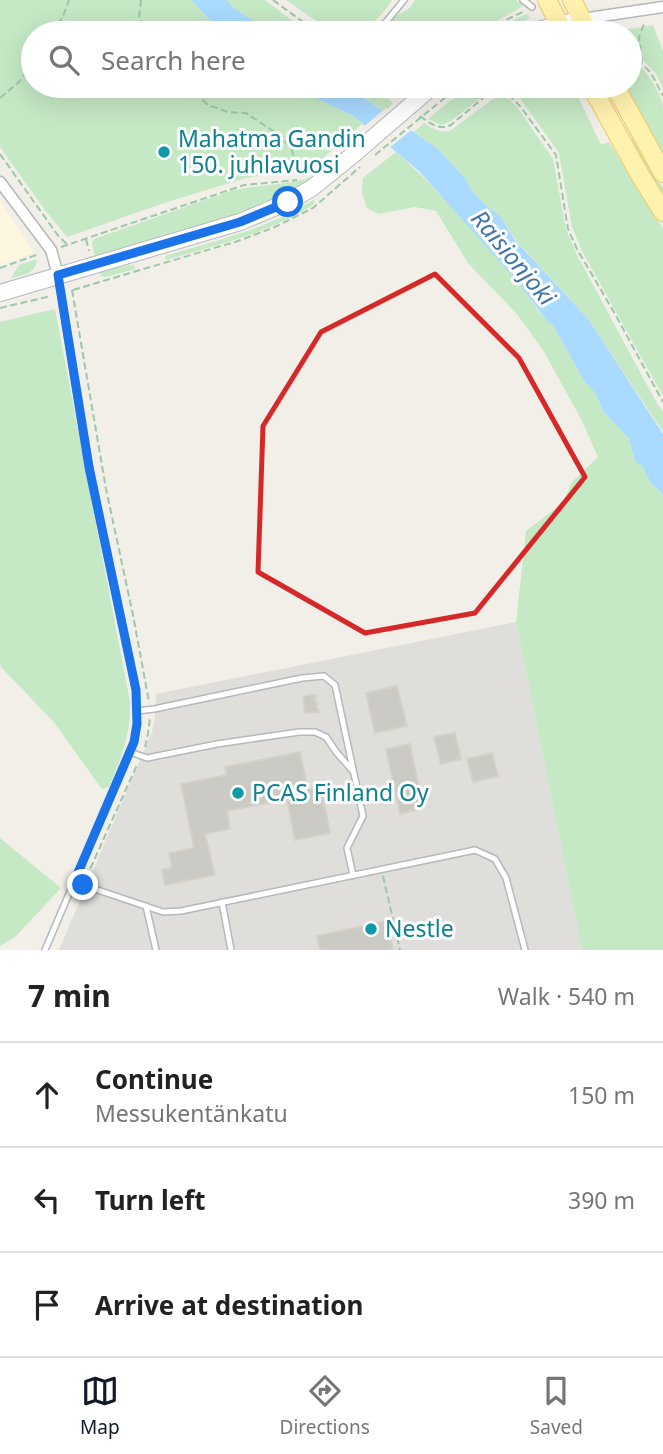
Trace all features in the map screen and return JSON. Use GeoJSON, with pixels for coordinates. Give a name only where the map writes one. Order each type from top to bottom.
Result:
{"type":"FeatureCollection","features":[{"type":"Feature","properties":{"kind":"main road"},"geometry":{"type":"LineString","coordinates":[[572,0],[583,21]]}},
{"type":"Feature","properties":{"kind":"main road"},"geometry":{"type":"LineString","coordinates":[[540,4],[555,21]]}},
{"type":"Feature","properties":{"kind":"main road"},"geometry":{"type":"LineString","coordinates":[[598,98],[628,155],[663,212]]}},
{"type":"Feature","properties":{"kind":"main road"},"geometry":{"type":"LineString","coordinates":[[622,98],[663,173]]}},
{"type":"Feature","properties":{"kind":"street"},"geometry":{"type":"LineString","coordinates":[[606,21],[663,7]]}},
{"type":"Feature","properties":{"kind":"street"},"geometry":{"type":"LineString","coordinates":[[0,293],[269,211],[312,188],[419,98]]}},
{"type":"Feature","properties":{"kind":"street"},"geometry":{"type":"LineString","coordinates":[[0,182],[51,250],[58,275]]}},
{"type":"Feature","properties":{"kind":"lane"},"geometry":{"type":"LineString","coordinates":[[387,21],[404,0]]}},
{"type":"Feature","properties":{"kind":"lane"},"geometry":{"type":"LineString","coordinates":[[523,0],[540,4]]}},
{"type":"Feature","properties":{"kind":"lane"},"geometry":{"type":"LineString","coordinates":[[45,950],[134,742],[137,711],[136,690],[89,467],[58,275]]}},
{"type":"Feature","properties":{"kind":"lane"},"geometry":{"type":"LineString","coordinates":[[137,711],[324,676],[335,685],[363,816],[348,848],[353,875]]}},
{"type":"Feature","properties":{"kind":"lane"},"geometry":{"type":"LineString","coordinates":[[130,752],[147,758],[218,744],[315,732],[326,737],[354,773]]}},
{"type":"Feature","properties":{"kind":"lane"},"geometry":{"type":"LineString","coordinates":[[74,882],[163,912],[181,911],[475,850],[495,859],[506,878],[525,950]]}},
{"type":"Feature","properties":{"kind":"lane"},"geometry":{"type":"LineString","coordinates":[[222,902],[231,950]]}},
{"type":"Feature","properties":{"kind":"lane"},"geometry":{"type":"LineString","coordinates":[[146,906],[156,950]]}},
{"type":"Feature","properties":{"kind":"path"},"geometry":{"type":"LineString","coordinates":[[60,21],[69,0]]}},
{"type":"Feature","properties":{"kind":"path"},"geometry":{"type":"LineString","coordinates":[[141,0],[141,21]]}},
{"type":"Feature","properties":{"kind":"path"},"geometry":{"type":"LineString","coordinates":[[273,0],[302,21]]}},
{"type":"Feature","properties":{"kind":"path"},"geometry":{"type":"LineString","coordinates":[[504,21],[540,4]]}},
{"type":"Feature","properties":{"kind":"path"},"geometry":{"type":"LineString","coordinates":[[642,29],[644,24]]}},
{"type":"Feature","properties":{"kind":"path"},"geometry":{"type":"LineString","coordinates":[[642,63],[651,73],[663,96]]}},
{"type":"Feature","properties":{"kind":"path"},"geometry":{"type":"LineString","coordinates":[[0,98],[21,79]]}},
{"type":"Feature","properties":{"kind":"path"},"geometry":{"type":"LineString","coordinates":[[0,268],[244,185],[301,180],[290,147],[273,131],[246,113],[208,105],[200,98]]}},
{"type":"Feature","properties":{"kind":"path"},"geometry":{"type":"LineString","coordinates":[[396,98],[402,103]]}},
{"type":"Feature","properties":{"kind":"path"},"geometry":{"type":"LineString","coordinates":[[374,156],[445,98]]}},
{"type":"Feature","properties":{"kind":"path"},"geometry":{"type":"LineString","coordinates":[[421,117],[431,124],[445,128],[482,98]]}},
{"type":"Feature","properties":{"kind":"path"},"geometry":{"type":"LineString","coordinates":[[513,98],[556,155],[568,229],[663,402]]}},
{"type":"Feature","properties":{"kind":"path"},"geometry":{"type":"LineString","coordinates":[[0,154],[67,245]]}},
{"type":"Feature","properties":{"kind":"path"},"geometry":{"type":"LineString","coordinates":[[161,259],[163,264]]}},
{"type":"Feature","properties":{"kind":"path"},"geometry":{"type":"LineString","coordinates":[[72,290],[106,489],[148,691],[149,710],[148,734],[141,756],[83,885]]}},
{"type":"Feature","properties":{"kind":"path"},"geometry":{"type":"LineString","coordinates":[[0,308],[60,294]]}},
{"type":"Feature","properties":{"kind":"path"},"geometry":{"type":"LineString","coordinates":[[381,870],[400,950]]}},
{"type":"Feature","properties":{"kind":"highlighted area"},"geometry":{"type":"Polygon","coordinates":[[[435,274],[519,358],[585,477],[475,613],[365,633],[258,572],[263,426],[321,332],[435,274]]]}},
{"type":"Feature","properties":{"kind":"shaded area"},"geometry":{"type":"Polygon","coordinates":[[[0,201],[35,253],[0,265],[0,201]]]}},
{"type":"Feature","properties":{"kind":"shaded area"},"geometry":{"type":"Polygon","coordinates":[[[516,622],[582,950],[59,950],[152,732],[156,694],[516,622]]]}},
{"type":"Feature","properties":{"kind":"green space"},"geometry":{"type":"Polygon","coordinates":[[[0,0],[191,0],[211,21],[21,21],[21,98],[315,98],[352,115],[362,124],[316,164],[246,178],[67,237],[0,147],[0,0]]]}},
{"type":"Feature","properties":{"kind":"green space"},"geometry":{"type":"Polygon","coordinates":[[[227,0],[265,0],[293,21],[253,21],[231,6],[227,0]]]}},
{"type":"Feature","properties":{"kind":"green space"},"geometry":{"type":"Polygon","coordinates":[[[286,0],[392,0],[374,21],[316,20],[286,0]]]}},
{"type":"Feature","properties":{"kind":"green space"},"geometry":{"type":"Polygon","coordinates":[[[415,0],[516,0],[523,5],[496,21],[391,21],[410,8],[415,0]]]}},
{"type":"Feature","properties":{"kind":"green space"},"geometry":{"type":"Polygon","coordinates":[[[526,14],[529,16],[524,21],[512,21],[526,14]]]}},
{"type":"Feature","properties":{"kind":"green space"},"geometry":{"type":"Polygon","coordinates":[[[653,25],[663,51],[663,88],[656,74],[642,59],[642,27],[653,25]]]}},
{"type":"Feature","properties":{"kind":"green space"},"geometry":{"type":"Polygon","coordinates":[[[642,68],[651,79],[662,101],[663,157],[631,98],[642,98],[642,68]]]}},
{"type":"Feature","properties":{"kind":"green space"},"geometry":{"type":"Polygon","coordinates":[[[365,98],[387,98],[393,103],[385,112],[365,98]]]}},
{"type":"Feature","properties":{"kind":"green space"},"geometry":{"type":"Polygon","coordinates":[[[455,98],[480,98],[451,121],[441,125],[428,119],[455,98]]]}},
{"type":"Feature","properties":{"kind":"green space"},"geometry":{"type":"Polygon","coordinates":[[[508,98],[517,107],[553,159],[566,229],[577,255],[663,412],[663,432],[589,320],[514,238],[501,217],[473,192],[464,177],[438,149],[414,132],[424,123],[440,131],[450,131],[493,99],[508,98]]]}},
{"type":"Feature","properties":{"kind":"green space"},"geometry":{"type":"Polygon","coordinates":[[[520,98],[579,98],[601,145],[609,142],[663,229],[663,396],[582,251],[572,227],[559,153],[520,98]]]}},
{"type":"Feature","properties":{"kind":"green space"},"geometry":{"type":"Polygon","coordinates":[[[632,138],[663,188],[663,200],[628,140],[632,138]]]}},
{"type":"Feature","properties":{"kind":"green space"},"geometry":{"type":"Polygon","coordinates":[[[396,152],[457,212],[554,327],[584,381],[596,394],[603,411],[629,439],[635,461],[642,466],[650,482],[663,496],[663,950],[582,950],[516,622],[526,531],[563,503],[572,482],[598,457],[581,419],[543,350],[517,314],[468,263],[436,211],[415,207],[378,214],[367,208],[362,193],[363,178],[396,152]]]}},
{"type":"Feature","properties":{"kind":"green space"},"geometry":{"type":"Polygon","coordinates":[[[312,177],[314,179],[302,187],[246,214],[95,258],[92,243],[94,239],[231,191],[312,177]]]}},
{"type":"Feature","properties":{"kind":"green space"},"geometry":{"type":"Polygon","coordinates":[[[313,200],[314,204],[261,231],[166,260],[165,256],[259,227],[313,200]]]}},
{"type":"Feature","properties":{"kind":"green space"},"geometry":{"type":"Polygon","coordinates":[[[37,260],[36,265],[31,271],[11,278],[19,265],[37,260]]]}},
{"type":"Feature","properties":{"kind":"green space"},"geometry":{"type":"Polygon","coordinates":[[[134,265],[135,269],[106,277],[101,276],[99,270],[134,265]]]}},
{"type":"Feature","properties":{"kind":"green space"},"geometry":{"type":"Polygon","coordinates":[[[55,309],[130,702],[129,725],[121,756],[109,787],[102,789],[53,721],[0,664],[0,322],[55,309]]]}},
{"type":"Feature","properties":{"kind":"green space"},"geometry":{"type":"Polygon","coordinates":[[[0,838],[61,888],[15,937],[0,946],[0,838]]]}},
{"type":"Feature","properties":{"kind":"water"},"geometry":{"type":"Polygon","coordinates":[[[191,0],[227,0],[231,6],[253,21],[211,21],[191,0]]]}},
{"type":"Feature","properties":{"kind":"water","name":"Raisionjoki"},"geometry":{"type":"Polygon","coordinates":[[[315,98],[364,98],[438,149],[464,177],[481,201],[501,217],[514,239],[589,320],[663,434],[663,496],[650,482],[642,466],[635,461],[629,439],[603,411],[596,394],[584,381],[554,327],[516,280],[420,172],[352,115],[315,98]]]}},
{"type":"Feature","properties":{"kind":"pier"},"geometry":{"type":"Polygon","coordinates":[[[386,108],[414,128],[388,149],[362,128],[386,108]]]}},
{"type":"Feature","properties":{"kind":"building"},"geometry":{"type":"Polygon","coordinates":[[[397,686],[407,726],[375,733],[366,693],[397,686]]]}},
{"type":"Feature","properties":{"kind":"building"},"geometry":{"type":"Polygon","coordinates":[[[316,695],[319,712],[305,713],[303,698],[316,695]]]}},
{"type":"Feature","properties":{"kind":"building"},"geometry":{"type":"Polygon","coordinates":[[[455,733],[461,759],[441,764],[434,737],[455,733]]]}},
{"type":"Feature","properties":{"kind":"building"},"geometry":{"type":"Polygon","coordinates":[[[410,744],[423,808],[400,814],[386,749],[410,744]]]}},
{"type":"Feature","properties":{"kind":"building","name":"PCAS Finland Oy"},"geometry":{"type":"Polygon","coordinates":[[[300,752],[308,790],[321,788],[330,833],[295,840],[287,799],[227,811],[230,829],[205,834],[215,875],[165,885],[162,870],[172,867],[169,853],[194,848],[181,784],[227,775],[225,767],[300,752]]]}},
{"type":"Feature","properties":{"kind":"building"},"geometry":{"type":"Polygon","coordinates":[[[492,753],[498,776],[473,782],[467,759],[492,753]]]}},
{"type":"Feature","properties":{"kind":"building","name":"Nestle"},"geometry":{"type":"Polygon","coordinates":[[[387,921],[393,950],[320,950],[317,936],[387,921]]]}},
{"type":"Feature","properties":{"kind":"place","name":"Mahatma Gandin 150. juhlavuosi"},"geometry":{"type":"Point","coordinates":[164,152]}},
{"type":"Feature","properties":{"kind":"place","name":"PCAS Finland Oy"},"geometry":{"type":"Point","coordinates":[238,793]}},
{"type":"Feature","properties":{"kind":"place","name":"Nestle"},"geometry":{"type":"Point","coordinates":[371,929]}},
{"type":"Feature","properties":{"kind":"route"},"geometry":{"type":"LineString","coordinates":[[83,885],[74,882],[134,742],[137,711],[136,690],[89,467],[58,275],[240,222],[288,202]]}}]}
